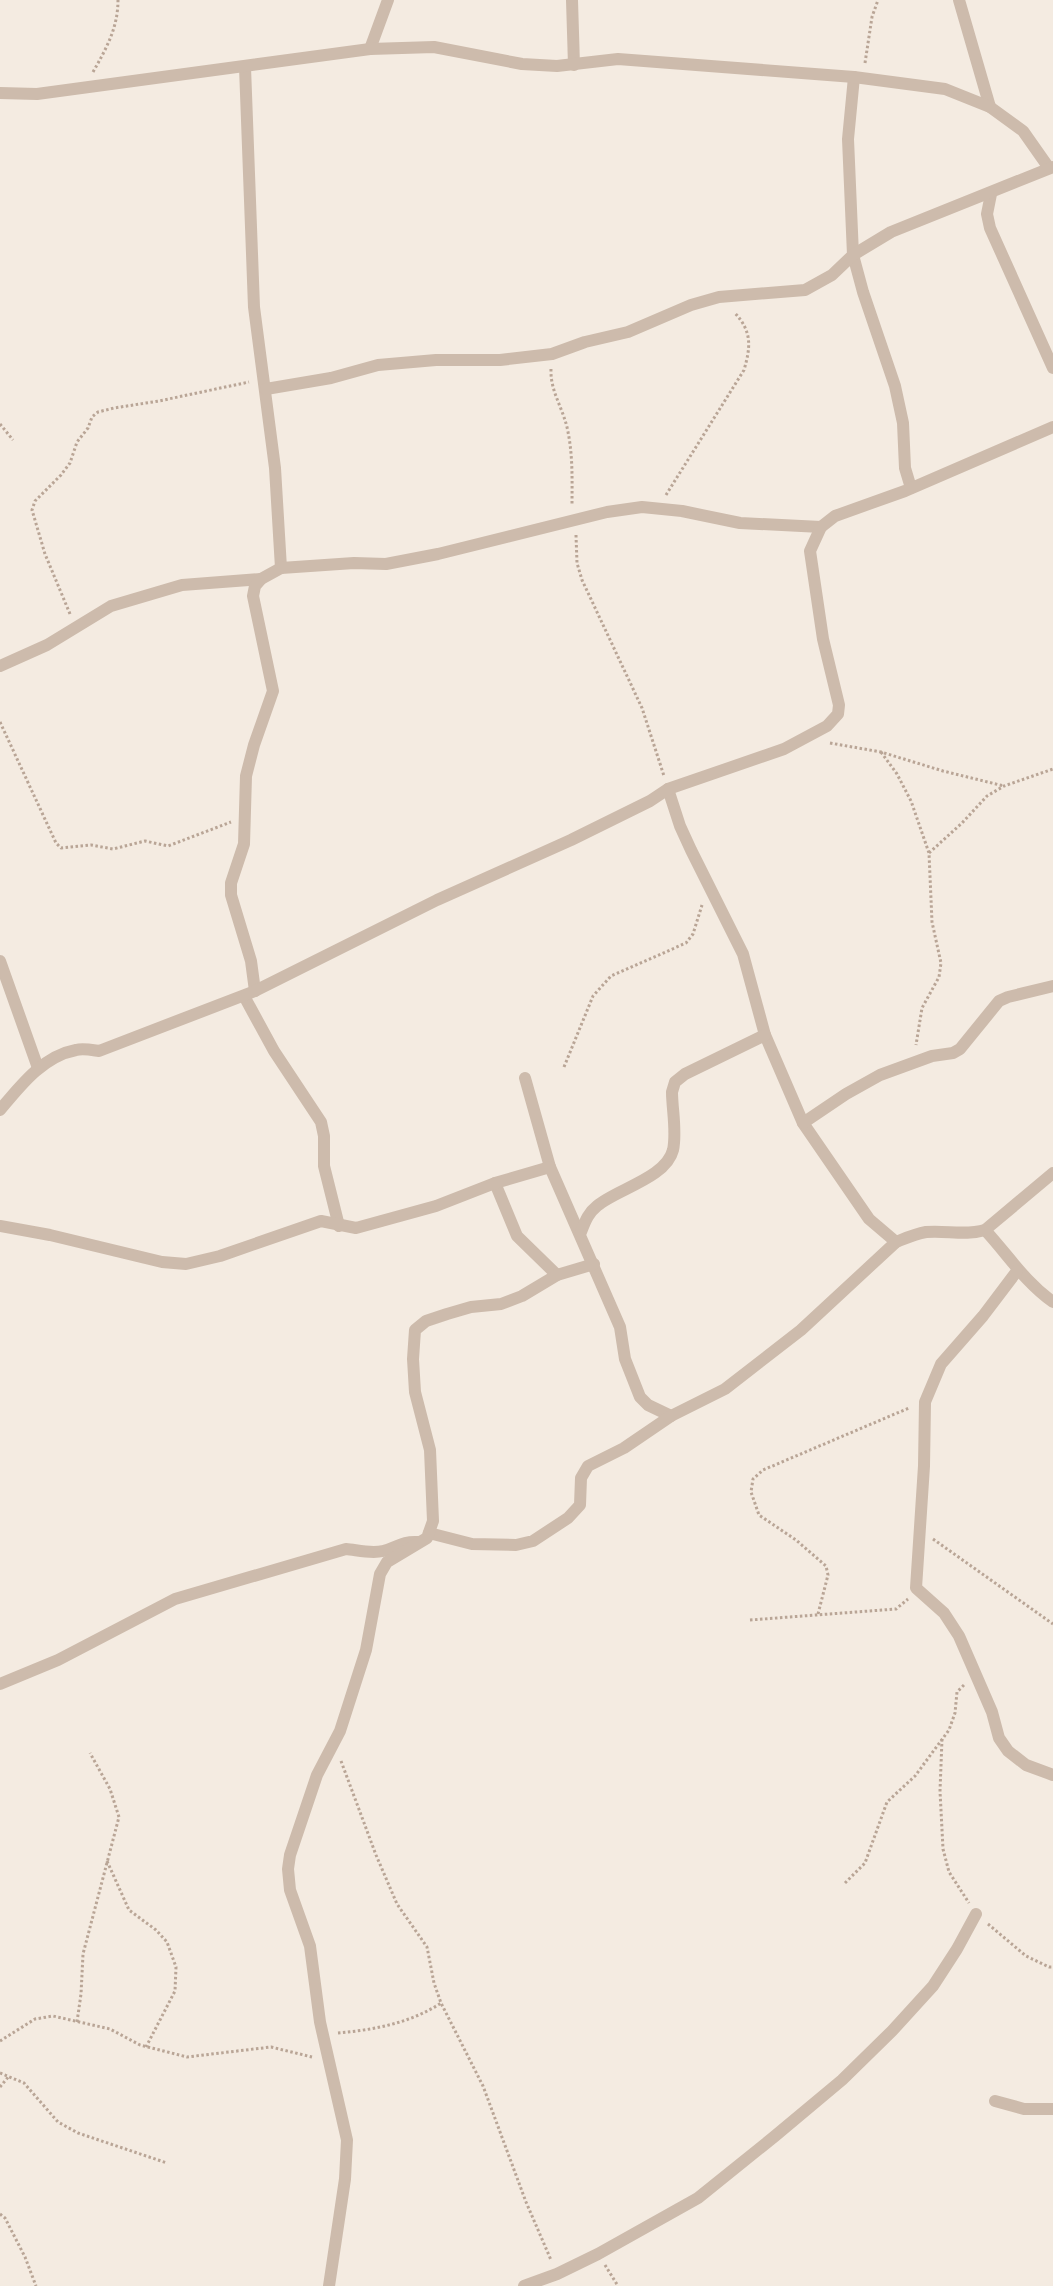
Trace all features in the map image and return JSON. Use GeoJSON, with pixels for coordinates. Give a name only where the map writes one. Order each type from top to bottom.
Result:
{"type":"FeatureCollection","features":[{"type":"Feature","properties":{"kind":"street"},"geometry":{"type":"LineString","coordinates":[[370,49],[388,0]]}},
{"type":"Feature","properties":{"kind":"street"},"geometry":{"type":"LineString","coordinates":[[572,0],[574,65]]}},
{"type":"Feature","properties":{"kind":"street"},"geometry":{"type":"LineString","coordinates":[[959,0],[990,107]]}},
{"type":"Feature","properties":{"kind":"street"},"geometry":{"type":"LineString","coordinates":[[0,93],[37,94],[370,49],[434,47],[522,64],[557,66],[618,59],[859,78],[945,89],[990,107],[1023,131],[1051,167],[990,194],[891,232],[853,255],[832,275],[805,290],[719,297],[691,305],[628,332],[584,342],[552,354],[500,360],[436,360],[378,365],[331,378],[265,384]]}},
{"type":"Feature","properties":{"kind":"street"},"geometry":{"type":"LineString","coordinates":[[245,67],[254,307],[275,468],[280,568]]}},
{"type":"Feature","properties":{"kind":"street"},"geometry":{"type":"LineString","coordinates":[[859,78],[848,139],[853,255],[862,292],[895,386],[903,423],[904,468],[911,488]]}},
{"type":"Feature","properties":{"kind":"street"},"geometry":{"type":"LineString","coordinates":[[990,194],[988,214],[990,228],[1053,368]]}},
{"type":"Feature","properties":{"kind":"street"},"geometry":{"type":"LineString","coordinates":[[0,1110],[38,1068],[64,1053],[77,1049],[99,1050],[249,993],[437,900],[571,840],[650,801],[668,789],[784,749],[827,726],[838,714],[839,705],[823,639],[810,551],[821,527],[834,516],[911,488],[1053,428]]}},
{"type":"Feature","properties":{"kind":"street"},"geometry":{"type":"LineString","coordinates":[[339,1226],[324,1166],[324,1136],[321,1122],[274,1051],[259,1020],[249,993],[251,961],[231,895],[231,883],[244,844],[246,776],[254,745],[273,691],[254,596],[255,586],[261,579],[280,568],[354,563],[386,564],[607,512],[642,507],[682,511],[740,523],[821,527]]}},
{"type":"Feature","properties":{"kind":"street"},"geometry":{"type":"LineString","coordinates":[[0,666],[47,645],[111,606],[182,585],[261,579]]}},
{"type":"Feature","properties":{"kind":"street"},"geometry":{"type":"LineString","coordinates":[[668,789],[680,826],[743,954],[765,1035],[803,1123],[869,1219],[896,1242]]}},
{"type":"Feature","properties":{"kind":"street"},"geometry":{"type":"LineString","coordinates":[[0,961],[38,1068]]}},
{"type":"Feature","properties":{"kind":"street"},"geometry":{"type":"LineString","coordinates":[[803,1123],[846,1094],[880,1075],[960,1049],[999,1001],[1008,996],[1053,986]]}},
{"type":"Feature","properties":{"kind":"street"},"geometry":{"type":"LineString","coordinates":[[581,1232],[588,1216],[598,1206],[658,1171],[668,1161],[673,1149],[672,1092],[675,1082],[685,1074],[765,1035]]}},
{"type":"Feature","properties":{"kind":"street"},"geometry":{"type":"LineString","coordinates":[[525,1078],[550,1167],[581,1232],[620,1327],[625,1359],[640,1397],[648,1405],[671,1416]]}},
{"type":"Feature","properties":{"kind":"street"},"geometry":{"type":"LineString","coordinates":[[0,1226],[50,1235],[162,1262],[186,1264],[220,1256],[321,1221],[350,1228],[365,1225],[436,1206],[495,1183],[550,1167]]}},
{"type":"Feature","properties":{"kind":"street"},"geometry":{"type":"LineString","coordinates":[[429,1533],[472,1544],[516,1545],[533,1541],[568,1518],[580,1505],[581,1478],[584,1469],[624,1448],[671,1416],[725,1389],[801,1330],[896,1242],[915,1234],[928,1232],[973,1234],[985,1230],[1053,1173]]}},
{"type":"Feature","properties":{"kind":"street"},"geometry":{"type":"LineString","coordinates":[[495,1183],[517,1236],[556,1275]]}},
{"type":"Feature","properties":{"kind":"street"},"geometry":{"type":"LineString","coordinates":[[985,1230],[1003,1250],[1017,1271],[1053,1302]]}},
{"type":"Feature","properties":{"kind":"street"},"geometry":{"type":"LineString","coordinates":[[329,2286],[345,2179],[347,2140],[322,2034],[310,1946],[290,1890],[288,1869],[290,1854],[317,1775],[340,1731],[366,1650],[380,1574],[387,1562],[420,1542],[429,1533],[433,1506],[430,1450],[415,1392],[413,1358],[415,1330],[426,1322],[447,1314],[471,1307],[501,1304],[522,1296],[556,1275],[594,1264]]}},
{"type":"Feature","properties":{"kind":"street"},"geometry":{"type":"LineString","coordinates":[[1017,1271],[983,1316],[941,1364],[925,1402],[924,1466],[916,1588],[944,1613],[959,1636],[992,1712],[999,1738],[1008,1751],[1026,1765],[1053,1775]]}},
{"type":"Feature","properties":{"kind":"street"},"geometry":{"type":"LineString","coordinates":[[0,1684],[58,1660],[141,1614],[175,1599],[346,1549],[375,1552],[384,1551],[400,1543],[420,1542]]}},
{"type":"Feature","properties":{"kind":"street"},"geometry":{"type":"LineString","coordinates":[[524,2286],[557,2274],[598,2254],[698,2198],[842,2080],[933,1986],[958,1950],[976,1914]]}},
{"type":"Feature","properties":{"kind":"street"},"geometry":{"type":"LineString","coordinates":[[995,2101],[1024,2110],[1053,2109]]}},
{"type":"Feature","properties":{"kind":"path"},"geometry":{"type":"LineString","coordinates":[[84,88],[111,39],[117,20],[118,0]]}},
{"type":"Feature","properties":{"kind":"path"},"geometry":{"type":"LineString","coordinates":[[859,78],[872,17],[878,0]]}},
{"type":"Feature","properties":{"kind":"path"},"geometry":{"type":"LineString","coordinates":[[659,509],[680,471],[744,370],[750,349],[744,322],[719,297]]}},
{"type":"Feature","properties":{"kind":"path"},"geometry":{"type":"LineString","coordinates":[[552,354],[550,379],[569,434],[573,476],[574,521],[578,563],[582,580],[642,708],[668,789]]}},
{"type":"Feature","properties":{"kind":"path"},"geometry":{"type":"LineString","coordinates":[[76,626],[45,554],[32,510],[35,502],[70,463],[77,442],[88,428],[92,416],[98,412],[114,408],[265,384]]}},
{"type":"Feature","properties":{"kind":"path"},"geometry":{"type":"LineString","coordinates":[[0,424],[13,440]]}},
{"type":"Feature","properties":{"kind":"path"},"geometry":{"type":"LineString","coordinates":[[0,722],[56,843],[64,849],[91,845],[113,849],[145,841],[168,846],[246,816]]}},
{"type":"Feature","properties":{"kind":"path"},"geometry":{"type":"LineString","coordinates":[[827,743],[846,744],[880,752],[943,771],[1004,786]]}},
{"type":"Feature","properties":{"kind":"path"},"geometry":{"type":"LineString","coordinates":[[880,752],[897,774],[911,801],[929,852],[932,922],[941,963],[939,977],[922,1008],[913,1063]]}},
{"type":"Feature","properties":{"kind":"path"},"geometry":{"type":"LineString","coordinates":[[929,852],[962,823],[978,804],[1004,786],[1053,769]]}},
{"type":"Feature","properties":{"kind":"path"},"geometry":{"type":"LineString","coordinates":[[564,1067],[593,996],[611,976],[686,943],[693,934],[708,885]]}},
{"type":"Feature","properties":{"kind":"path"},"geometry":{"type":"LineString","coordinates":[[818,1614],[828,1575],[826,1566],[796,1540],[759,1515],[751,1492],[753,1479],[763,1470],[925,1402]]}},
{"type":"Feature","properties":{"kind":"path"},"geometry":{"type":"LineString","coordinates":[[920,1529],[1053,1624]]}},
{"type":"Feature","properties":{"kind":"path"},"geometry":{"type":"LineString","coordinates":[[750,1620],[896,1609],[905,1603],[916,1588]]}},
{"type":"Feature","properties":{"kind":"path"},"geometry":{"type":"LineString","coordinates":[[845,1883],[866,1863],[887,1802],[916,1776],[949,1730],[955,1713],[957,1692],[975,1673]]}},
{"type":"Feature","properties":{"kind":"path"},"geometry":{"type":"LineString","coordinates":[[942,1739],[940,1791],[943,1849],[949,1872],[976,1914],[1026,1956],[1049,1967],[1053,1967]]}},
{"type":"Feature","properties":{"kind":"path"},"geometry":{"type":"LineString","coordinates":[[334,1742],[376,1855],[397,1904],[427,1947],[434,1983],[441,2003],[483,2086],[526,2202],[557,2274]]}},
{"type":"Feature","properties":{"kind":"path"},"geometry":{"type":"LineString","coordinates":[[77,2022],[82,1994],[83,1954],[119,1817],[110,1789],[90,1753]]}},
{"type":"Feature","properties":{"kind":"path"},"geometry":{"type":"LineString","coordinates":[[107,1860],[130,1910],[156,1930],[167,1942],[176,1967],[175,1991],[146,2047]]}},
{"type":"Feature","properties":{"kind":"path"},"geometry":{"type":"LineString","coordinates":[[322,2034],[396,2023],[429,2011],[441,2003]]}},
{"type":"Feature","properties":{"kind":"path"},"geometry":{"type":"LineString","coordinates":[[0,2042],[35,2019],[53,2016],[110,2029],[146,2047],[187,2057],[270,2047],[328,2060]]}},
{"type":"Feature","properties":{"kind":"path"},"geometry":{"type":"LineString","coordinates":[[0,2073],[24,2083],[58,2122],[78,2133],[167,2163]]}},
{"type":"Feature","properties":{"kind":"path"},"geometry":{"type":"LineString","coordinates":[[0,2087],[9,2076]]}},
{"type":"Feature","properties":{"kind":"path"},"geometry":{"type":"LineString","coordinates":[[0,2214],[5,2218],[26,2257],[36,2286]]}},
{"type":"Feature","properties":{"kind":"path"},"geometry":{"type":"LineString","coordinates":[[598,2254],[618,2286]]}}]}
